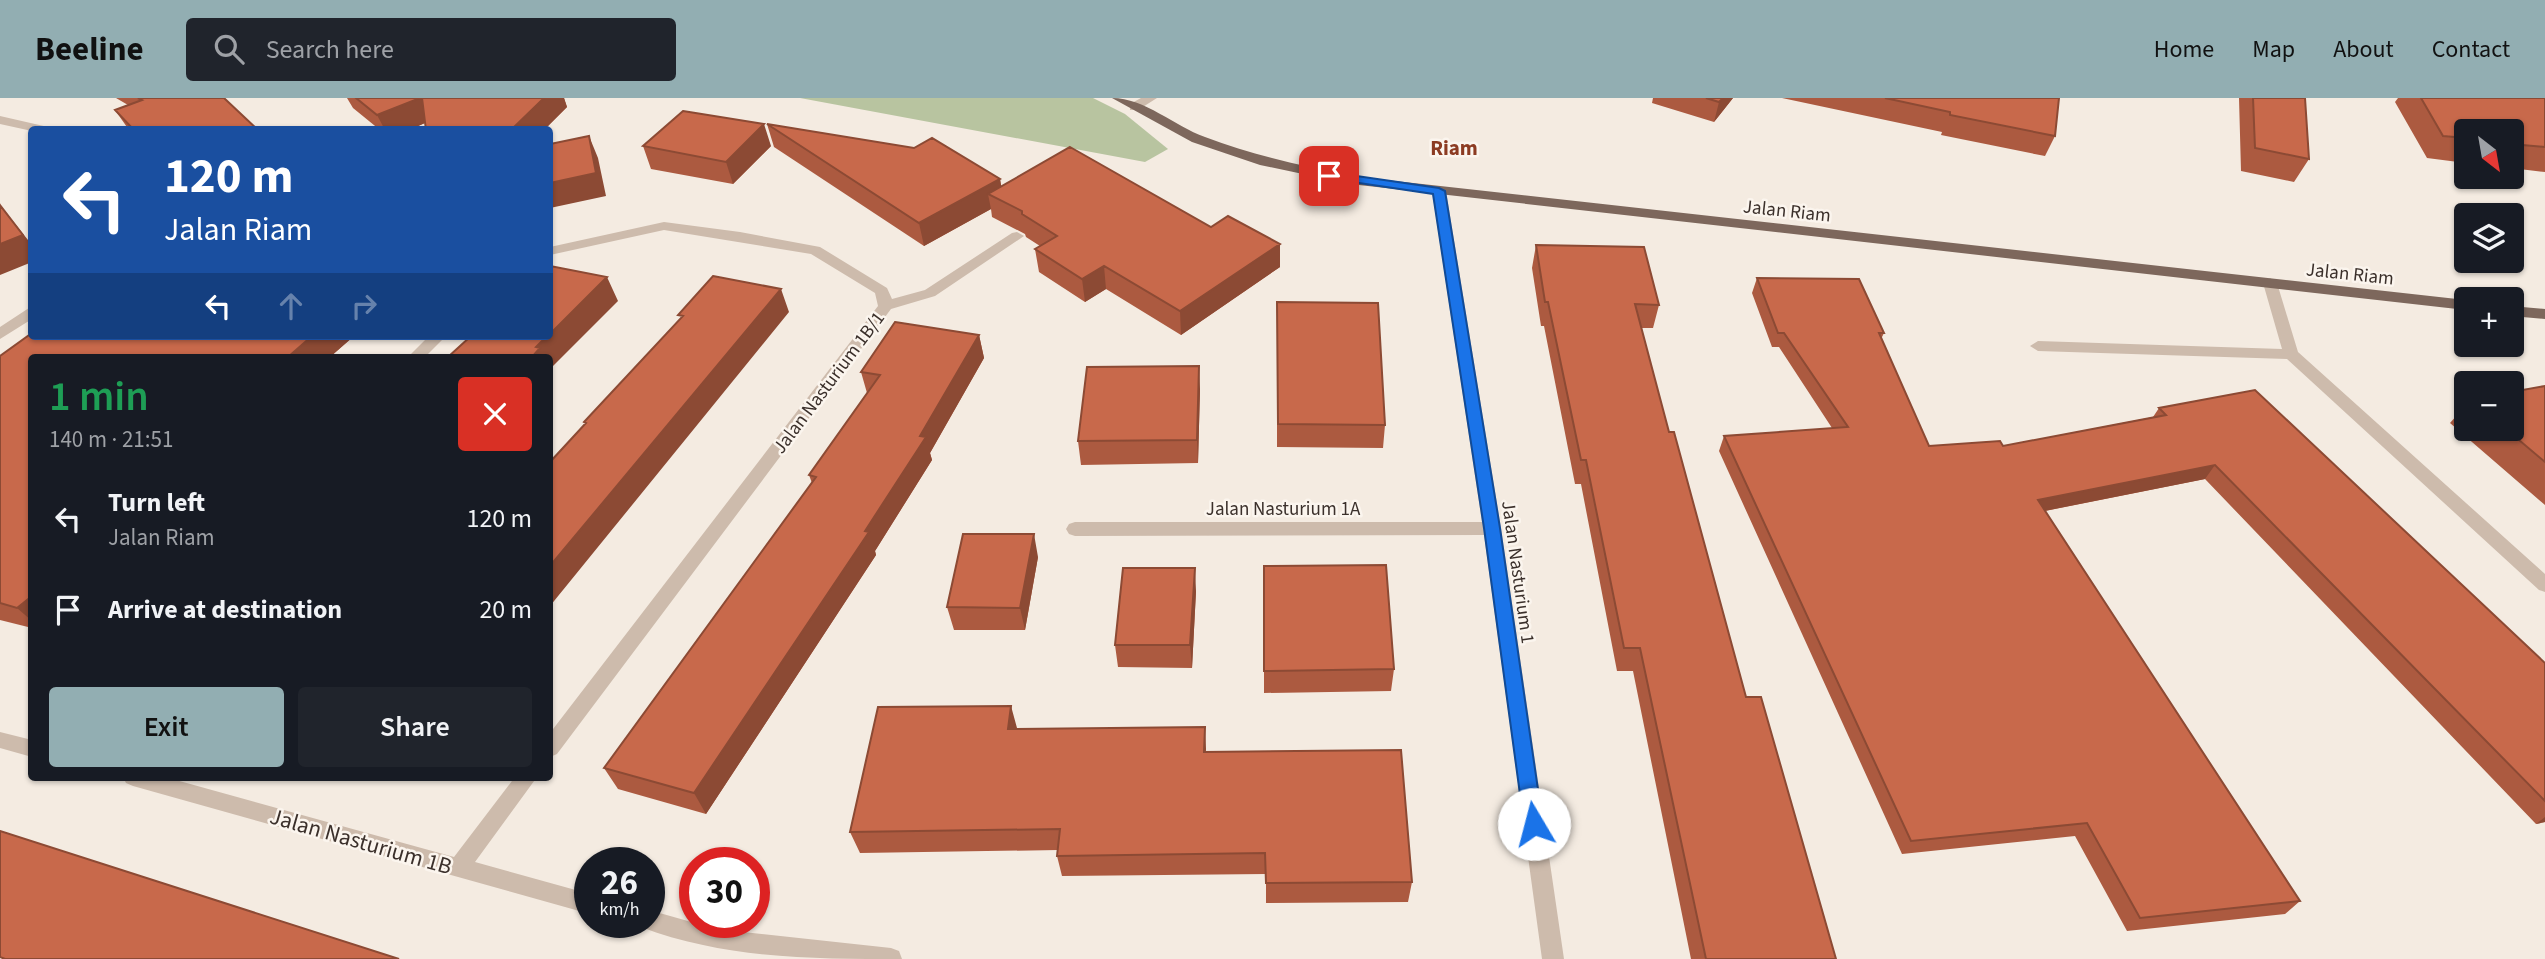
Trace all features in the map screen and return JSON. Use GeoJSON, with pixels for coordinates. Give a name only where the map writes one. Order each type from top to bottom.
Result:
{"type":"FeatureCollection","features":[{"type":"Feature","properties":{"kind":"main road","name":"Jalan Riam"},"geometry":{"type":"LineString","coordinates":[[1118,98],[1197,139],[1265,162],[1350,180],[2454,304]]}},
{"type":"Feature","properties":{"kind":"main road"},"geometry":{"type":"LineString","coordinates":[[2524,312],[2545,314]]}},
{"type":"Feature","properties":{"kind":"street"},"geometry":{"type":"LineString","coordinates":[[1134,107],[1151,98]]}},
{"type":"Feature","properties":{"kind":"street"},"geometry":{"type":"LineString","coordinates":[[0,120],[28,127]]}},
{"type":"Feature","properties":{"kind":"street","name":"Jalan Nasturium 1"},"geometry":{"type":"LineString","coordinates":[[1439,191],[1492,528],[1553,959]]}},
{"type":"Feature","properties":{"kind":"street","name":"Jalan Nasturium 1B/1"},"geometry":{"type":"LineString","coordinates":[[553,250],[614,234],[664,226],[740,236],[815,250],[882,291],[886,306],[553,743]]}},
{"type":"Feature","properties":{"kind":"street"},"geometry":{"type":"LineString","coordinates":[[886,306],[930,293],[1017,236]]}},
{"type":"Feature","properties":{"kind":"street"},"geometry":{"type":"LineString","coordinates":[[2270,283],[2291,354],[2545,585]]}},
{"type":"Feature","properties":{"kind":"street"},"geometry":{"type":"LineString","coordinates":[[0,334],[28,314]]}},
{"type":"Feature","properties":{"kind":"street"},"geometry":{"type":"LineString","coordinates":[[419,354],[434,340]]}},
{"type":"Feature","properties":{"kind":"street"},"geometry":{"type":"LineString","coordinates":[[2038,346],[2291,354]]}},
{"type":"Feature","properties":{"kind":"street","name":"Jalan Nasturium 1A"},"geometry":{"type":"LineString","coordinates":[[1074,529],[1492,528]]}},
{"type":"Feature","properties":{"kind":"street"},"geometry":{"type":"LineString","coordinates":[[0,740],[28,748]]}},
{"type":"Feature","properties":{"kind":"street","name":"Jalan Nasturium 1B"},"geometry":{"type":"LineString","coordinates":[[147,781],[574,900]]}},
{"type":"Feature","properties":{"kind":"street"},"geometry":{"type":"LineString","coordinates":[[458,868],[524,781]]}},
{"type":"Feature","properties":{"kind":"street"},"geometry":{"type":"LineString","coordinates":[[665,925],[716,939],[891,959]]}},
{"type":"Feature","properties":{"kind":"green space"},"geometry":{"type":"Polygon","coordinates":[[[800,98],[1093,98],[1125,114],[1168,149],[1145,162],[800,98]]]}},
{"type":"Feature","properties":{"kind":"building"},"geometry":{"type":"Polygon","coordinates":[[[138,98],[224,98],[254,126],[130,126],[115,110],[142,100],[138,98]]]}},
{"type":"Feature","properties":{"kind":"building"},"geometry":{"type":"Polygon","coordinates":[[[356,98],[420,98],[377,115],[356,98]]]}},
{"type":"Feature","properties":{"kind":"building"},"geometry":{"type":"Polygon","coordinates":[[[422,98],[544,98],[515,126],[426,126],[422,98]]]}},
{"type":"Feature","properties":{"kind":"building"},"geometry":{"type":"Polygon","coordinates":[[[1706,98],[1723,98],[1719,102],[1706,98]]]}},
{"type":"Feature","properties":{"kind":"building"},"geometry":{"type":"Polygon","coordinates":[[[1885,98],[2059,98],[2055,136],[1950,115],[1950,112],[1885,98]]]}},
{"type":"Feature","properties":{"kind":"building"},"geometry":{"type":"Polygon","coordinates":[[[2253,98],[2305,98],[2309,159],[2255,148],[2253,98]]]}},
{"type":"Feature","properties":{"kind":"building"},"geometry":{"type":"Polygon","coordinates":[[[2421,98],[2545,98],[2545,147],[2524,145],[2524,119],[2454,119],[2454,137],[2443,136],[2421,98]]]}},
{"type":"Feature","properties":{"kind":"building"},"geometry":{"type":"Polygon","coordinates":[[[683,111],[764,124],[726,162],[643,146],[683,111]]]}},
{"type":"Feature","properties":{"kind":"building"},"geometry":{"type":"Polygon","coordinates":[[[767,124],[914,148],[932,138],[1000,179],[919,223],[767,124]]]}},
{"type":"Feature","properties":{"kind":"building"},"geometry":{"type":"Polygon","coordinates":[[[589,136],[596,173],[553,182],[553,143],[589,136]]]}},
{"type":"Feature","properties":{"kind":"building"},"geometry":{"type":"Polygon","coordinates":[[[1070,147],[1211,227],[1228,216],[1280,244],[1180,311],[1104,266],[1082,279],[1035,249],[1057,236],[1022,214],[1022,211],[988,194],[1070,147]]]}},
{"type":"Feature","properties":{"kind":"building"},"geometry":{"type":"Polygon","coordinates":[[[0,205],[23,235],[0,244],[0,205]]]}},
{"type":"Feature","properties":{"kind":"building"},"geometry":{"type":"Polygon","coordinates":[[[1536,245],[1644,247],[1659,305],[1635,304],[1669,432],[1674,432],[1746,697],[1761,697],[1836,959],[1706,959],[1640,648],[1624,648],[1586,460],[1581,460],[1548,302],[1545,302],[1536,245]]]}},
{"type":"Feature","properties":{"kind":"building"},"geometry":{"type":"Polygon","coordinates":[[[553,267],[607,277],[553,331],[553,267]]]}},
{"type":"Feature","properties":{"kind":"building"},"geometry":{"type":"Polygon","coordinates":[[[713,276],[781,289],[553,562],[553,459],[683,316],[678,315],[713,276]]]}},
{"type":"Feature","properties":{"kind":"building"},"geometry":{"type":"Polygon","coordinates":[[[1757,278],[1859,279],[1884,333],[1879,333],[1929,446],[2000,441],[2003,446],[2166,415],[2159,408],[2255,390],[2545,663],[2545,801],[2215,465],[2038,500],[2300,901],[2140,918],[2087,823],[1911,841],[1724,436],[1848,427],[1784,333],[1778,333],[1757,278]]]}},
{"type":"Feature","properties":{"kind":"building"},"geometry":{"type":"Polygon","coordinates":[[[1277,302],[1378,303],[1385,425],[1278,424],[1277,302]]]}},
{"type":"Feature","properties":{"kind":"building"},"geometry":{"type":"Polygon","coordinates":[[[895,322],[979,335],[920,436],[926,437],[865,531],[869,532],[694,793],[604,768],[816,477],[809,475],[880,375],[861,372],[895,322]]]}},
{"type":"Feature","properties":{"kind":"building"},"geometry":{"type":"Polygon","coordinates":[[[28,336],[28,340],[307,340],[291,354],[28,354],[28,599],[17,608],[0,603],[0,356],[28,336]]]}},
{"type":"Feature","properties":{"kind":"building"},"geometry":{"type":"Polygon","coordinates":[[[467,340],[543,340],[536,347],[540,348],[535,354],[451,354],[467,340]]]}},
{"type":"Feature","properties":{"kind":"building"},"geometry":{"type":"Polygon","coordinates":[[[1199,366],[1197,440],[1078,441],[1087,367],[1199,366]]]}},
{"type":"Feature","properties":{"kind":"building"},"geometry":{"type":"Polygon","coordinates":[[[2545,386],[2545,462],[2520,441],[2524,441],[2524,390],[2545,386]]]}},
{"type":"Feature","properties":{"kind":"building"},"geometry":{"type":"Polygon","coordinates":[[[963,534],[1034,534],[1020,608],[947,607],[963,534]]]}},
{"type":"Feature","properties":{"kind":"building"},"geometry":{"type":"Polygon","coordinates":[[[1386,565],[1394,669],[1264,671],[1264,566],[1386,565]]]}},
{"type":"Feature","properties":{"kind":"building"},"geometry":{"type":"Polygon","coordinates":[[[1123,568],[1195,568],[1190,645],[1115,645],[1123,568]]]}},
{"type":"Feature","properties":{"kind":"building"},"geometry":{"type":"Polygon","coordinates":[[[1011,706],[1008,729],[1205,727],[1204,752],[1401,750],[1412,882],[1266,883],[1265,853],[1057,856],[1060,829],[850,832],[878,707],[1011,706]]]}},
{"type":"Feature","properties":{"kind":"building"},"geometry":{"type":"Polygon","coordinates":[[[0,831],[399,959],[5,959],[0,957],[0,831]]]}},
{"type":"Feature","properties":{"kind":"district","name":"Riam"},"geometry":{"type":"Point","coordinates":[1454,148]}},
{"type":"Feature","properties":{"kind":"route"},"geometry":{"type":"LineString","coordinates":[[1329,176],[1439,191],[1492,528],[1534,824]]}}]}
